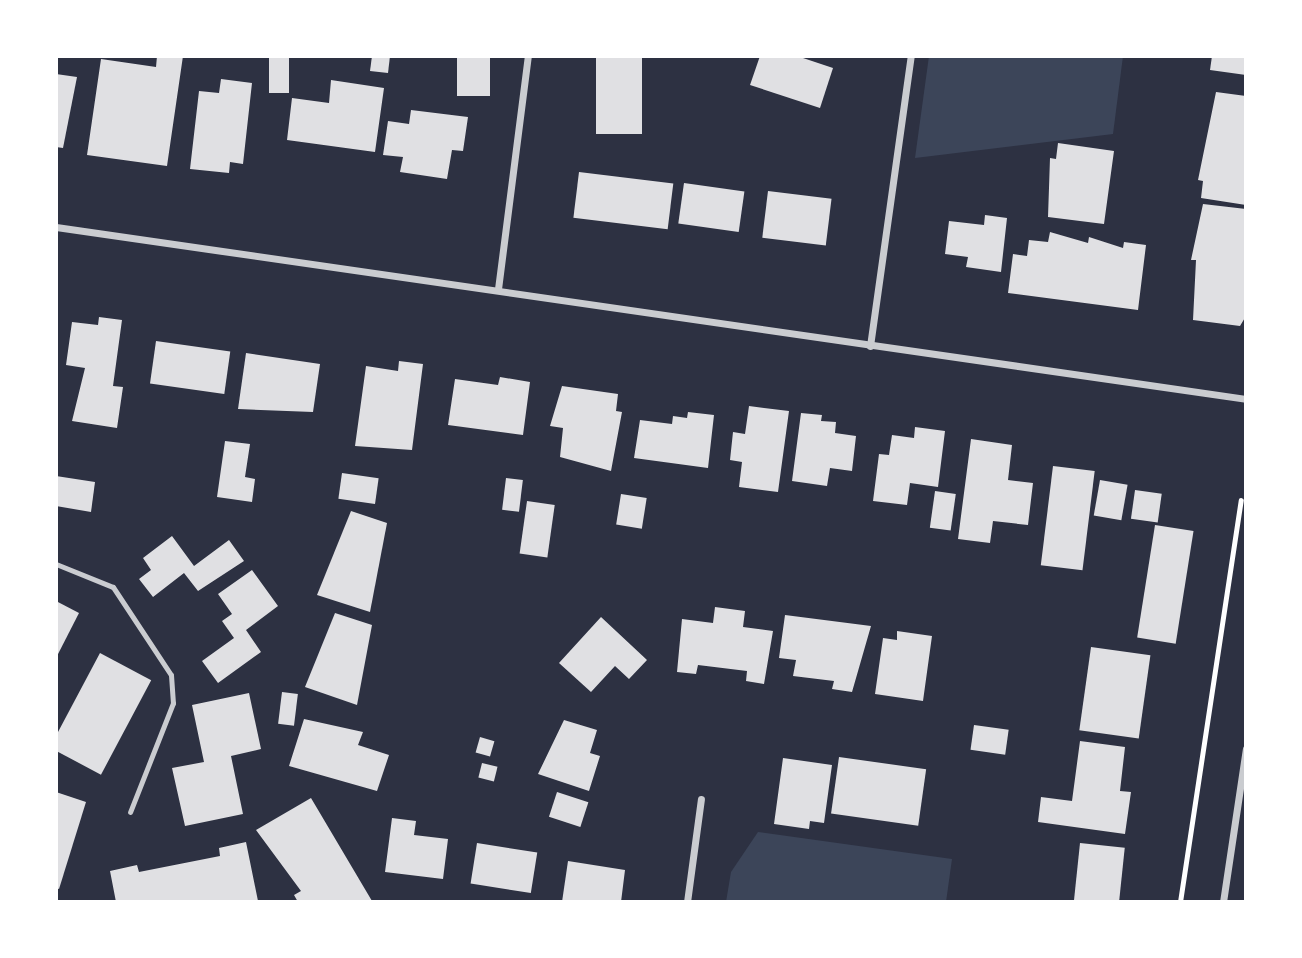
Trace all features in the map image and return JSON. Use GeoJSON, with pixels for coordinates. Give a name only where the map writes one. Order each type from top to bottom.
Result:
{"type":"FeatureCollection","features":[{"type":"Feature","properties":{"kind":"street"},"geometry":{"type":"LineString","coordinates":[[498,289],[528,56]]}},
{"type":"Feature","properties":{"kind":"street"},"geometry":{"type":"LineString","coordinates":[[870,346],[911,56]]}},
{"type":"Feature","properties":{"kind":"street"},"geometry":{"type":"LineString","coordinates":[[56,227],[1246,399]]}},
{"type":"Feature","properties":{"kind":"street"},"geometry":{"type":"LineString","coordinates":[[1223,902],[1246,749]]}},
{"type":"Feature","properties":{"kind":"street"},"geometry":{"type":"LineString","coordinates":[[687,902],[701,799]]}},
{"type":"Feature","properties":{"kind":"lane"},"geometry":{"type":"LineString","coordinates":[[56,564],[113,587],[171,675],[173,703],[130,812]]}},
{"type":"Feature","properties":{"kind":"path"},"geometry":{"type":"LineString","coordinates":[[1180,902],[1241,501]]}},
{"type":"Feature","properties":{"kind":"shaded area"},"geometry":{"type":"Polygon","coordinates":[[[929,56],[1123,56],[1113,134],[915,158],[929,56]]]}},
{"type":"Feature","properties":{"kind":"shaded area"},"geometry":{"type":"Polygon","coordinates":[[[758,832],[952,859],[946,902],[726,902],[731,872],[758,832]]]}},
{"type":"Feature","properties":{"kind":"building"},"geometry":{"type":"Polygon","coordinates":[[[157,56],[183,56],[167,166],[87,155],[101,59],[156,67],[157,56]]]}},
{"type":"Feature","properties":{"kind":"building"},"geometry":{"type":"Polygon","coordinates":[[[269,56],[289,56],[289,93],[269,93],[269,56]]]}},
{"type":"Feature","properties":{"kind":"building"},"geometry":{"type":"Polygon","coordinates":[[[372,56],[390,56],[388,73],[370,71],[372,56]]]}},
{"type":"Feature","properties":{"kind":"building"},"geometry":{"type":"Polygon","coordinates":[[[457,56],[490,56],[490,96],[457,96],[457,56]]]}},
{"type":"Feature","properties":{"kind":"building"},"geometry":{"type":"Polygon","coordinates":[[[596,56],[642,56],[642,134],[596,134],[596,56]]]}},
{"type":"Feature","properties":{"kind":"building"},"geometry":{"type":"Polygon","coordinates":[[[760,56],[797,56],[833,68],[820,108],[750,85],[760,56]]]}},
{"type":"Feature","properties":{"kind":"building"},"geometry":{"type":"Polygon","coordinates":[[[1212,56],[1246,56],[1246,75],[1210,70],[1212,56]]]}},
{"type":"Feature","properties":{"kind":"building"},"geometry":{"type":"Polygon","coordinates":[[[56,74],[77,77],[63,148],[56,147],[56,74]]]}},
{"type":"Feature","properties":{"kind":"building"},"geometry":{"type":"Polygon","coordinates":[[[221,79],[252,83],[243,164],[230,162],[229,173],[190,169],[199,91],[219,93],[221,79]]]}},
{"type":"Feature","properties":{"kind":"building"},"geometry":{"type":"Polygon","coordinates":[[[331,80],[384,88],[375,152],[287,140],[292,98],[329,103],[331,80]]]}},
{"type":"Feature","properties":{"kind":"building"},"geometry":{"type":"Polygon","coordinates":[[[1216,92],[1246,96],[1246,205],[1201,198],[1203,181],[1198,180],[1216,92]]]}},
{"type":"Feature","properties":{"kind":"building"},"geometry":{"type":"Polygon","coordinates":[[[411,110],[468,117],[463,151],[452,150],[447,179],[400,172],[403,157],[383,155],[388,121],[409,124],[411,110]]]}},
{"type":"Feature","properties":{"kind":"building"},"geometry":{"type":"Polygon","coordinates":[[[1058,143],[1114,151],[1104,224],[1048,217],[1050,158],[1056,159],[1058,143]]]}},
{"type":"Feature","properties":{"kind":"building"},"geometry":{"type":"Polygon","coordinates":[[[579,172],[673,184],[668,229],[573,218],[579,172]]]}},
{"type":"Feature","properties":{"kind":"building"},"geometry":{"type":"Polygon","coordinates":[[[684,183],[744,191],[739,232],[678,224],[684,183]]]}},
{"type":"Feature","properties":{"kind":"building"},"geometry":{"type":"Polygon","coordinates":[[[768,191],[832,199],[826,245],[762,238],[768,191]]]}},
{"type":"Feature","properties":{"kind":"building"},"geometry":{"type":"Polygon","coordinates":[[[1203,204],[1246,209],[1246,316],[1240,326],[1193,320],[1196,260],[1191,260],[1203,204]]]}},
{"type":"Feature","properties":{"kind":"building"},"geometry":{"type":"Polygon","coordinates":[[[985,215],[1007,218],[1001,272],[966,267],[968,257],[945,254],[949,221],[984,225],[985,215]]]}},
{"type":"Feature","properties":{"kind":"building"},"geometry":{"type":"Polygon","coordinates":[[[1050,232],[1088,243],[1089,237],[1123,248],[1124,242],[1146,245],[1138,310],[1008,293],[1013,254],[1027,256],[1029,240],[1048,242],[1050,232]]]}},
{"type":"Feature","properties":{"kind":"building"},"geometry":{"type":"Polygon","coordinates":[[[99,317],[122,320],[113,386],[123,387],[117,428],[72,421],[85,368],[66,365],[72,322],[98,325],[99,317]]]}},
{"type":"Feature","properties":{"kind":"building"},"geometry":{"type":"Polygon","coordinates":[[[156,341],[230,351],[224,394],[150,384],[156,341]]]}},
{"type":"Feature","properties":{"kind":"building"},"geometry":{"type":"Polygon","coordinates":[[[246,353],[320,364],[313,412],[238,409],[246,353]]]}},
{"type":"Feature","properties":{"kind":"building"},"geometry":{"type":"Polygon","coordinates":[[[399,361],[423,364],[412,450],[355,446],[366,366],[398,371],[399,361]]]}},
{"type":"Feature","properties":{"kind":"building"},"geometry":{"type":"Polygon","coordinates":[[[500,377],[530,382],[523,435],[448,425],[455,379],[498,385],[500,377]]]}},
{"type":"Feature","properties":{"kind":"building"},"geometry":{"type":"Polygon","coordinates":[[[562,386],[618,394],[616,411],[622,412],[611,471],[560,457],[563,428],[550,426],[562,386]]]}},
{"type":"Feature","properties":{"kind":"building"},"geometry":{"type":"Polygon","coordinates":[[[749,406],[789,411],[778,492],[739,487],[742,462],[730,460],[733,432],[745,434],[749,406]]]}},
{"type":"Feature","properties":{"kind":"building"},"geometry":{"type":"Polygon","coordinates":[[[688,412],[714,415],[708,468],[634,458],[640,420],[672,424],[673,416],[687,418],[688,412]]]}},
{"type":"Feature","properties":{"kind":"building"},"geometry":{"type":"Polygon","coordinates":[[[801,413],[822,415],[821,421],[836,422],[835,433],[856,436],[852,471],[830,468],[827,486],[792,481],[801,413]]]}},
{"type":"Feature","properties":{"kind":"building"},"geometry":{"type":"Polygon","coordinates":[[[915,427],[945,431],[938,487],[910,483],[907,505],[873,501],[879,454],[889,455],[892,435],[914,438],[915,427]]]}},
{"type":"Feature","properties":{"kind":"building"},"geometry":{"type":"Polygon","coordinates":[[[971,439],[1012,445],[1008,480],[1033,483],[1028,525],[993,521],[990,543],[958,539],[971,439]]]}},
{"type":"Feature","properties":{"kind":"building"},"geometry":{"type":"Polygon","coordinates":[[[225,441],[250,444],[245,477],[255,479],[252,502],[217,497],[225,441]]]}},
{"type":"Feature","properties":{"kind":"building"},"geometry":{"type":"Polygon","coordinates":[[[1053,466],[1095,471],[1083,570],[1041,565],[1053,466]]]}},
{"type":"Feature","properties":{"kind":"building"},"geometry":{"type":"Polygon","coordinates":[[[342,473],[379,478],[375,504],[338,499],[342,473]]]}},
{"type":"Feature","properties":{"kind":"building"},"geometry":{"type":"Polygon","coordinates":[[[56,476],[95,482],[91,512],[56,506],[56,476]]]}},
{"type":"Feature","properties":{"kind":"building"},"geometry":{"type":"Polygon","coordinates":[[[506,478],[523,480],[519,512],[502,510],[506,478]]]}},
{"type":"Feature","properties":{"kind":"building"},"geometry":{"type":"Polygon","coordinates":[[[1100,480],[1128,485],[1121,520],[1094,515],[1100,480]]]}},
{"type":"Feature","properties":{"kind":"building"},"geometry":{"type":"Polygon","coordinates":[[[1135,490],[1162,494],[1158,522],[1131,519],[1135,490]]]}},
{"type":"Feature","properties":{"kind":"building"},"geometry":{"type":"Polygon","coordinates":[[[935,491],[956,494],[951,531],[930,528],[935,491]]]}},
{"type":"Feature","properties":{"kind":"building"},"geometry":{"type":"Polygon","coordinates":[[[621,494],[647,498],[642,529],[616,525],[621,494]]]}},
{"type":"Feature","properties":{"kind":"building"},"geometry":{"type":"Polygon","coordinates":[[[527,501],[555,505],[547,557],[520,553],[527,501]]]}},
{"type":"Feature","properties":{"kind":"building"},"geometry":{"type":"Polygon","coordinates":[[[351,511],[387,523],[370,612],[317,595],[351,511]]]}},
{"type":"Feature","properties":{"kind":"building"},"geometry":{"type":"Polygon","coordinates":[[[1155,525],[1194,531],[1176,644],[1137,638],[1155,525]]]}},
{"type":"Feature","properties":{"kind":"building"},"geometry":{"type":"Polygon","coordinates":[[[172,536],[194,566],[229,540],[244,561],[198,591],[184,573],[153,597],[139,579],[151,570],[143,558],[172,536]]]}},
{"type":"Feature","properties":{"kind":"building"},"geometry":{"type":"Polygon","coordinates":[[[252,570],[278,606],[246,630],[261,652],[218,683],[202,661],[234,638],[222,621],[232,614],[218,594],[252,570]]]}},
{"type":"Feature","properties":{"kind":"building"},"geometry":{"type":"Polygon","coordinates":[[[56,601],[79,613],[56,658],[56,601]]]}},
{"type":"Feature","properties":{"kind":"building"},"geometry":{"type":"Polygon","coordinates":[[[715,607],[745,611],[743,627],[773,631],[764,684],[746,681],[747,671],[698,665],[696,674],[677,672],[682,619],[713,623],[715,607]]]}},
{"type":"Feature","properties":{"kind":"building"},"geometry":{"type":"Polygon","coordinates":[[[335,613],[372,625],[357,705],[305,687],[335,613]]]}},
{"type":"Feature","properties":{"kind":"building"},"geometry":{"type":"Polygon","coordinates":[[[785,615],[871,626],[852,692],[832,689],[834,681],[793,676],[796,660],[779,658],[785,615]]]}},
{"type":"Feature","properties":{"kind":"building"},"geometry":{"type":"Polygon","coordinates":[[[601,617],[647,660],[629,679],[615,666],[591,692],[559,663],[601,617]]]}},
{"type":"Feature","properties":{"kind":"building"},"geometry":{"type":"Polygon","coordinates":[[[897,631],[932,636],[923,701],[875,694],[883,638],[897,640],[897,631]]]}},
{"type":"Feature","properties":{"kind":"building"},"geometry":{"type":"Polygon","coordinates":[[[1091,647],[1150,655],[1139,739],[1079,730],[1091,647]]]}},
{"type":"Feature","properties":{"kind":"building"},"geometry":{"type":"Polygon","coordinates":[[[100,653],[151,680],[101,775],[56,751],[56,736],[100,653]]]}},
{"type":"Feature","properties":{"kind":"building"},"geometry":{"type":"Polygon","coordinates":[[[282,692],[298,694],[294,726],[278,724],[282,692]]]}},
{"type":"Feature","properties":{"kind":"building"},"geometry":{"type":"Polygon","coordinates":[[[249,693],[261,749],[231,756],[243,814],[185,826],[172,768],[204,762],[192,705],[249,693]]]}},
{"type":"Feature","properties":{"kind":"building"},"geometry":{"type":"Polygon","coordinates":[[[304,719],[363,732],[358,745],[389,755],[377,791],[289,766],[304,719]]]}},
{"type":"Feature","properties":{"kind":"building"},"geometry":{"type":"Polygon","coordinates":[[[564,720],[597,730],[590,753],[600,756],[589,791],[538,774],[564,720]]]}},
{"type":"Feature","properties":{"kind":"building"},"geometry":{"type":"Polygon","coordinates":[[[974,725],[1009,730],[1005,755],[971,750],[974,725]]]}},
{"type":"Feature","properties":{"kind":"building"},"geometry":{"type":"Polygon","coordinates":[[[480,737],[494,741],[490,757],[476,752],[480,737]]]}},
{"type":"Feature","properties":{"kind":"building"},"geometry":{"type":"Polygon","coordinates":[[[1080,741],[1125,747],[1120,791],[1131,792],[1125,834],[1038,822],[1041,797],[1072,801],[1080,741]]]}},
{"type":"Feature","properties":{"kind":"building"},"geometry":{"type":"Polygon","coordinates":[[[839,757],[926,769],[918,826],[831,813],[839,757]]]}},
{"type":"Feature","properties":{"kind":"building"},"geometry":{"type":"Polygon","coordinates":[[[783,758],[832,765],[824,823],[810,821],[809,829],[774,824],[783,758]]]}},
{"type":"Feature","properties":{"kind":"building"},"geometry":{"type":"Polygon","coordinates":[[[482,763],[498,767],[494,781],[478,778],[482,763]]]}},
{"type":"Feature","properties":{"kind":"building"},"geometry":{"type":"Polygon","coordinates":[[[56,792],[86,802],[59,889],[56,888],[56,792]]]}},
{"type":"Feature","properties":{"kind":"building"},"geometry":{"type":"Polygon","coordinates":[[[557,792],[588,802],[580,827],[549,817],[557,792]]]}},
{"type":"Feature","properties":{"kind":"building"},"geometry":{"type":"Polygon","coordinates":[[[311,798],[372,901],[298,902],[294,895],[301,891],[256,830],[311,798]]]}},
{"type":"Feature","properties":{"kind":"building"},"geometry":{"type":"Polygon","coordinates":[[[392,818],[416,821],[414,835],[448,839],[443,879],[385,872],[392,818]]]}},
{"type":"Feature","properties":{"kind":"building"},"geometry":{"type":"Polygon","coordinates":[[[246,842],[258,901],[116,902],[110,871],[137,865],[139,872],[220,856],[219,848],[246,842]]]}},
{"type":"Feature","properties":{"kind":"building"},"geometry":{"type":"Polygon","coordinates":[[[477,843],[537,853],[531,893],[471,883],[477,843]]]}},
{"type":"Feature","properties":{"kind":"building"},"geometry":{"type":"Polygon","coordinates":[[[1080,843],[1125,848],[1119,902],[1074,902],[1080,843]]]}},
{"type":"Feature","properties":{"kind":"building"},"geometry":{"type":"Polygon","coordinates":[[[568,861],[625,870],[621,902],[562,902],[568,861]]]}}]}
